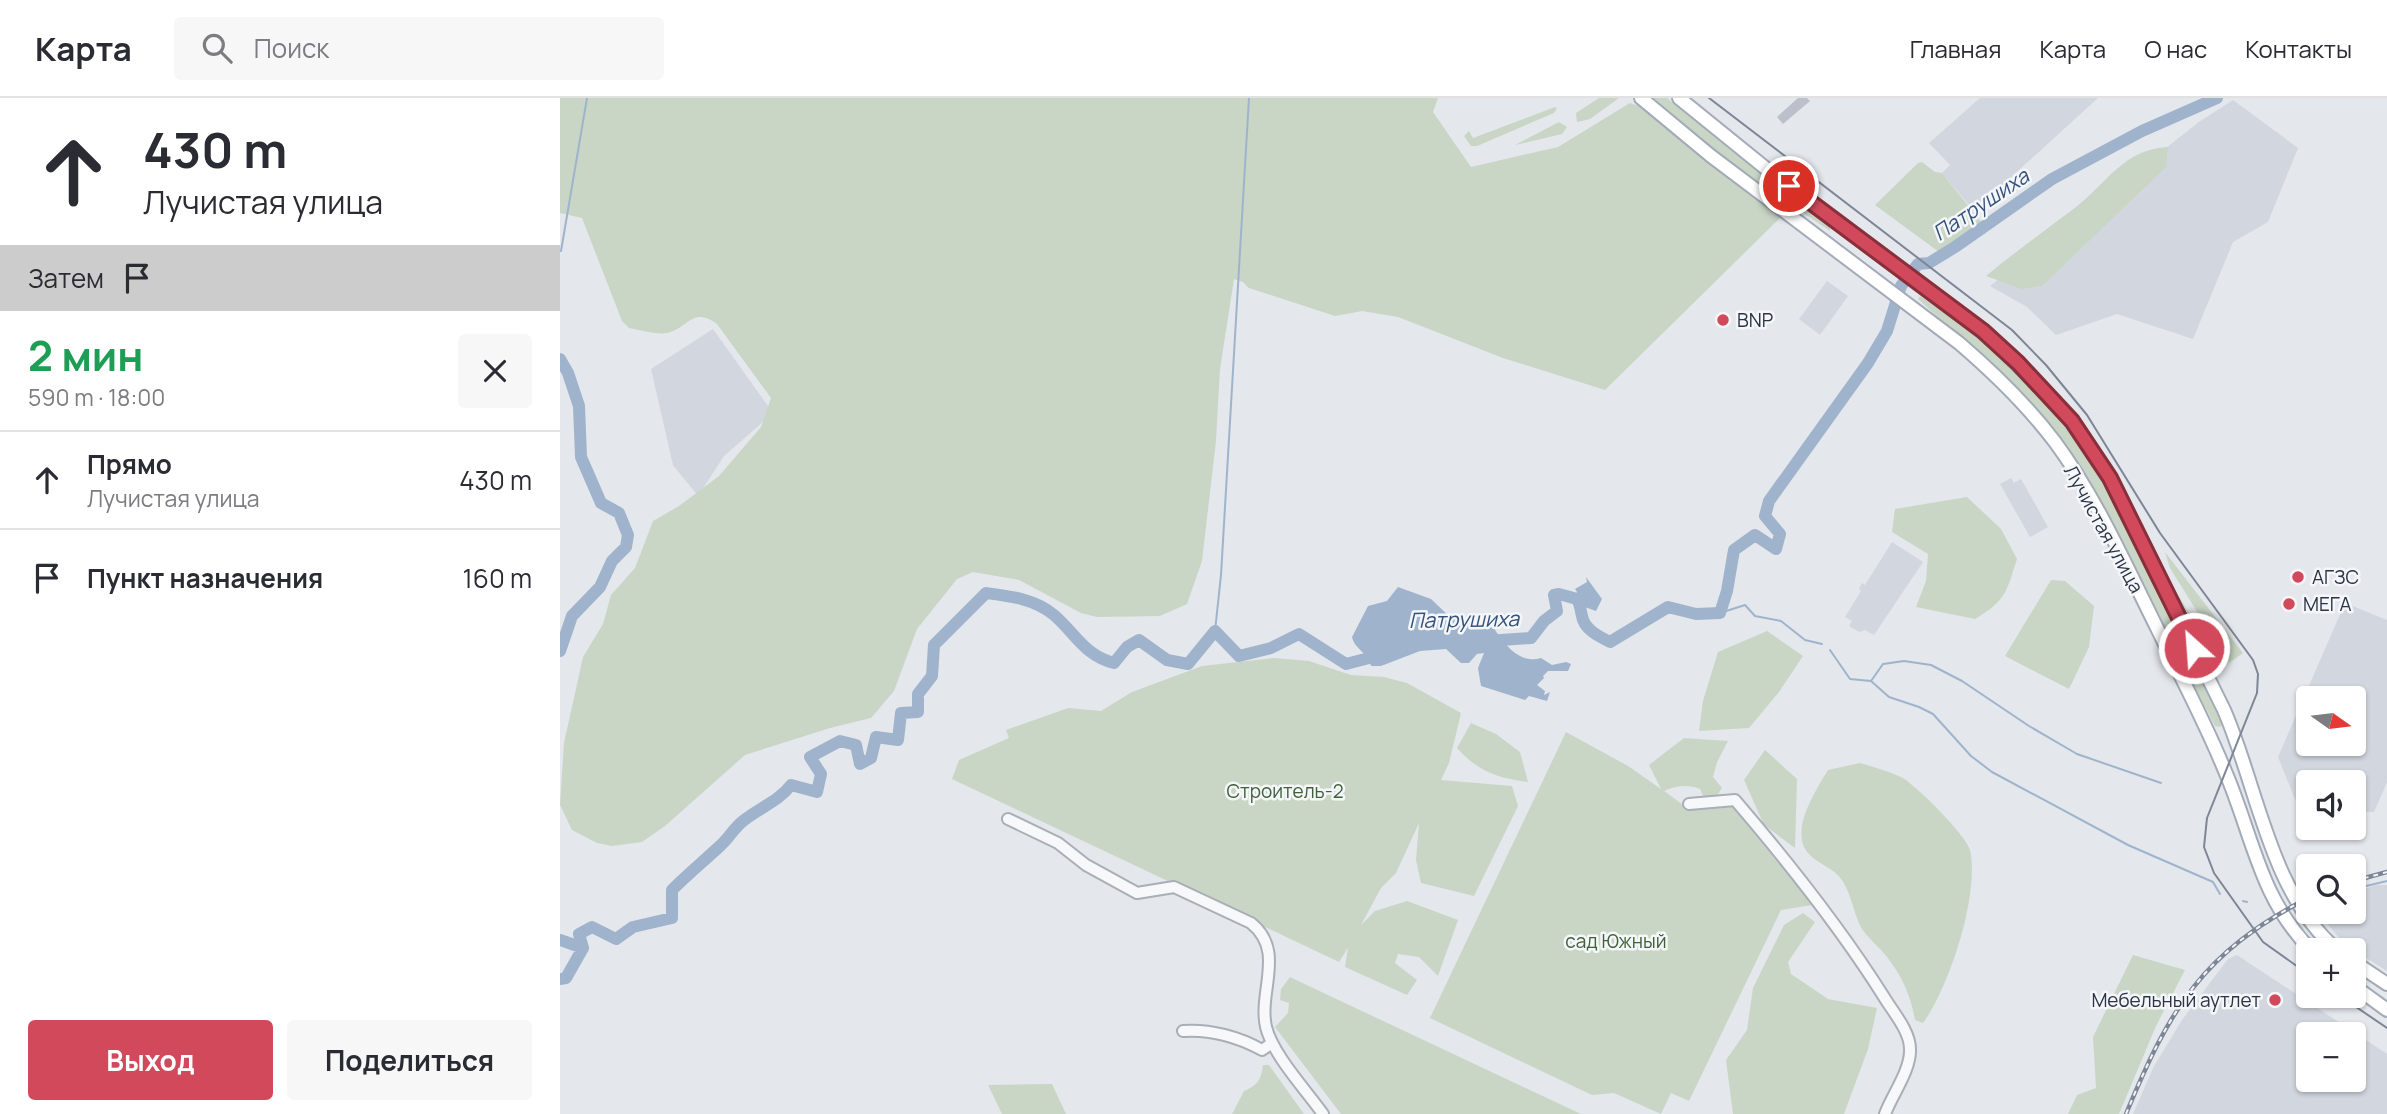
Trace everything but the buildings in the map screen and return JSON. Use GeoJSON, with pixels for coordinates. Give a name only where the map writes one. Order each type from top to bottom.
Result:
{"type":"FeatureCollection","features":[{"type":"Feature","properties":{"kind":"main road","name":"Лучистая улица"},"geometry":{"type":"LineString","coordinates":[[1641,98],[1711,156],[1959,343],[1997,378],[2056,444],[2094,502],[2184,682],[2226,771],[2267,888],[2301,938]]}},
{"type":"Feature","properties":{"kind":"main road"},"geometry":{"type":"LineString","coordinates":[[1679,98],[1774,175],[1896,264],[2001,348],[2072,421],[2110,478],[2227,717],[2283,876],[2305,917],[2325,938]]}},
{"type":"Feature","properties":{"kind":"main road"},"geometry":{"type":"LineString","coordinates":[[2184,682],[2216,729],[2227,727],[2227,717]]}},
{"type":"Feature","properties":{"kind":"main road"},"geometry":{"type":"LineString","coordinates":[[2366,970],[2387,985]]}},
{"type":"Feature","properties":{"kind":"main road"},"geometry":{"type":"LineString","coordinates":[[2366,995],[2387,1010]]}},
{"type":"Feature","properties":{"kind":"street"},"geometry":{"type":"LineString","coordinates":[[1689,804],[1735,800],[1815,895],[1872,977],[1905,1030],[1910,1050],[1907,1065],[1885,1114]]}},
{"type":"Feature","properties":{"kind":"street"},"geometry":{"type":"LineString","coordinates":[[1008,819],[1058,842],[1086,865],[1137,893],[1174,887],[1251,923],[1259,930],[1266,941],[1270,958],[1266,1024],[1272,1043],[1323,1114]]}},
{"type":"Feature","properties":{"kind":"street"},"geometry":{"type":"LineString","coordinates":[[1183,1031],[1197,1030],[1244,1040],[1262,1050],[1272,1043]]}},
{"type":"Feature","properties":{"kind":"shaded area"},"geometry":{"type":"Polygon","coordinates":[[[1980,98],[2098,98],[1974,211],[1942,173],[1950,165],[1929,143],[1980,98]]]}},
{"type":"Feature","properties":{"kind":"shaded area"},"geometry":{"type":"Polygon","coordinates":[[[2233,100],[2298,148],[2268,222],[2233,242],[2193,339],[2117,314],[2056,335],[2027,307],[1990,286],[2199,122],[2233,100]]]}},
{"type":"Feature","properties":{"kind":"shaded area"},"geometry":{"type":"Polygon","coordinates":[[[1827,281],[1848,296],[1820,335],[1799,319],[1827,281]]]}},
{"type":"Feature","properties":{"kind":"shaded area"},"geometry":{"type":"Polygon","coordinates":[[[713,329],[773,413],[724,456],[698,496],[673,465],[651,369],[713,329]]]}},
{"type":"Feature","properties":{"kind":"shaded area"},"geometry":{"type":"Polygon","coordinates":[[[2011,478],[2014,483],[2021,479],[2048,527],[2030,537],[2000,484],[2011,478]]]}},
{"type":"Feature","properties":{"kind":"shaded area"},"geometry":{"type":"Polygon","coordinates":[[[1892,542],[1923,562],[1874,635],[1865,630],[1859,632],[1849,626],[1852,621],[1845,617],[1861,591],[1859,589],[1862,583],[1865,585],[1892,542]]]}},
{"type":"Feature","properties":{"kind":"shaded area"},"geometry":{"type":"Polygon","coordinates":[[[2345,603],[2387,620],[2387,782],[2374,812],[2366,812],[2366,770],[2296,770],[2295,799],[2278,757],[2296,716],[2296,756],[2366,756],[2366,686],[2309,686],[2345,603]]]}},
{"type":"Feature","properties":{"kind":"shaded area"},"geometry":{"type":"Polygon","coordinates":[[[2387,885],[2387,971],[2366,958],[2366,938],[2339,938],[2327,924],[2366,924],[2366,889],[2387,885]]]}},
{"type":"Feature","properties":{"kind":"shaded area"},"geometry":{"type":"Polygon","coordinates":[[[2237,955],[2296,994],[2296,1008],[2317,1008],[2339,1022],[2296,1022],[2296,1092],[2366,1092],[2366,1040],[2387,1054],[2387,1114],[2133,1114],[2154,1066],[2182,1020],[2228,959],[2237,955]]]}},
{"type":"Feature","properties":{"kind":"green space"},"geometry":{"type":"Polygon","coordinates":[[[560,98],[1438,98],[1433,112],[1471,167],[1558,147],[1630,103],[1644,108],[1781,217],[1605,390],[1503,358],[1398,317],[1362,311],[1335,316],[1249,288],[1234,279],[1220,369],[1216,441],[1202,561],[1187,604],[1160,616],[1097,617],[1081,613],[1019,580],[973,572],[957,579],[917,629],[894,691],[871,718],[745,755],[665,826],[642,842],[612,846],[597,843],[572,830],[560,805],[564,743],[583,657],[603,624],[611,595],[635,568],[653,521],[679,506],[719,476],[761,427],[771,398],[717,324],[709,319],[696,318],[667,333],[629,328],[622,321],[582,218],[560,213],[560,98]]]}},
{"type":"Feature","properties":{"kind":"green space"},"geometry":{"type":"Polygon","coordinates":[[[1599,98],[1619,98],[1590,119],[1577,122],[1576,113],[1599,98]]]}},
{"type":"Feature","properties":{"kind":"green space"},"geometry":{"type":"Polygon","coordinates":[[[1648,98],[1667,98],[1736,154],[1830,224],[1830,231],[1743,172],[1648,98]]]}},
{"type":"Feature","properties":{"kind":"green space"},"geometry":{"type":"Polygon","coordinates":[[[1557,108],[1554,113],[1477,146],[1471,146],[1464,136],[1469,131],[1473,138],[1557,108]]]}},
{"type":"Feature","properties":{"kind":"green space"},"geometry":{"type":"Polygon","coordinates":[[[1559,122],[1567,127],[1562,134],[1515,145],[1559,122]]]}},
{"type":"Feature","properties":{"kind":"green space"},"geometry":{"type":"Polygon","coordinates":[[[2168,147],[2166,167],[2042,286],[2022,289],[1986,276],[2076,207],[2128,160],[2153,149],[2168,147]]]}},
{"type":"Feature","properties":{"kind":"green space"},"geometry":{"type":"Polygon","coordinates":[[[1922,162],[1935,172],[1942,173],[1982,223],[1939,252],[1875,205],[1922,162]]]}},
{"type":"Feature","properties":{"kind":"green space"},"geometry":{"type":"Polygon","coordinates":[[[1920,296],[1972,333],[2005,361],[2036,391],[2077,441],[2144,555],[2221,714],[2224,724],[2220,727],[2215,726],[2094,495],[2018,390],[1918,299],[1920,296]]]}},
{"type":"Feature","properties":{"kind":"green space"},"geometry":{"type":"Polygon","coordinates":[[[1967,497],[2001,529],[2017,559],[2004,594],[1994,606],[1975,619],[1916,607],[1926,581],[1928,554],[1892,532],[1895,509],[1967,497]]]}},
{"type":"Feature","properties":{"kind":"green space"},"geometry":{"type":"Polygon","coordinates":[[[2142,530],[2166,575],[2219,662],[2207,655],[2142,530]]]}},
{"type":"Feature","properties":{"kind":"green space"},"geometry":{"type":"Polygon","coordinates":[[[2165,552],[2243,653],[2229,663],[2170,568],[2165,552]]]}},
{"type":"Feature","properties":{"kind":"green space"},"geometry":{"type":"Polygon","coordinates":[[[2051,580],[2065,581],[2094,606],[2089,647],[2069,689],[2005,656],[2051,580]]]}},
{"type":"Feature","properties":{"kind":"green space"},"geometry":{"type":"Polygon","coordinates":[[[1767,631],[1803,656],[1779,692],[1749,728],[1699,731],[1703,701],[1718,652],[1767,631]]]}},
{"type":"Feature","properties":{"kind":"green space","name":"Строитель-2"},"geometry":{"type":"Polygon","coordinates":[[[1274,658],[1309,661],[1351,675],[1384,677],[1407,683],[1461,713],[1449,763],[1441,780],[1512,786],[1518,806],[1474,896],[1421,883],[1416,860],[1419,823],[1396,873],[1381,888],[1361,925],[1375,911],[1407,901],[1458,920],[1438,976],[1419,957],[1398,954],[1395,963],[1417,980],[1407,995],[1345,967],[1348,948],[1339,962],[952,779],[959,760],[1009,738],[1006,730],[1068,708],[1101,711],[1132,692],[1202,666],[1274,658]]]}},
{"type":"Feature","properties":{"kind":"green space"},"geometry":{"type":"Polygon","coordinates":[[[1471,723],[1496,734],[1520,752],[1528,782],[1489,772],[1473,763],[1457,748],[1471,723]]]}},
{"type":"Feature","properties":{"kind":"green space","name":"сад Южный"},"geometry":{"type":"Polygon","coordinates":[[[1566,732],[1628,766],[1661,789],[1649,765],[1684,738],[1728,741],[1713,777],[1722,788],[1714,800],[1705,800],[1700,789],[1691,786],[1664,791],[1686,807],[1729,806],[1738,810],[1814,900],[1812,905],[1781,910],[1689,1101],[1671,1093],[1661,1114],[1614,1093],[1592,1095],[1430,1018],[1566,732]]]}},
{"type":"Feature","properties":{"kind":"green space"},"geometry":{"type":"Polygon","coordinates":[[[1765,750],[1797,779],[1795,848],[1764,825],[1744,780],[1765,750]]]}},
{"type":"Feature","properties":{"kind":"green space"},"geometry":{"type":"Polygon","coordinates":[[[1860,763],[1891,773],[1908,782],[1951,823],[1970,850],[1971,891],[1960,940],[1943,987],[1923,1023],[1915,1020],[1911,1003],[1897,971],[1862,929],[1842,880],[1813,858],[1803,845],[1801,834],[1806,811],[1828,770],[1860,763]]]}},
{"type":"Feature","properties":{"kind":"green space"},"geometry":{"type":"Polygon","coordinates":[[[1803,913],[1815,922],[1788,962],[1791,974],[1828,999],[1877,1008],[1868,1049],[1844,1114],[1733,1114],[1726,1060],[1747,1030],[1753,988],[1784,925],[1803,913]]]}},
{"type":"Feature","properties":{"kind":"green space"},"geometry":{"type":"Polygon","coordinates":[[[2133,955],[2185,970],[2156,1026],[2119,1114],[2068,1114],[2077,1095],[2096,1088],[2093,1037],[2133,955]]]}},
{"type":"Feature","properties":{"kind":"green space"},"geometry":{"type":"Polygon","coordinates":[[[1290,977],[1581,1114],[1341,1114],[1275,1027],[1288,1013],[1289,1003],[1280,1000],[1281,989],[1290,977]]]}},
{"type":"Feature","properties":{"kind":"green space"},"geometry":{"type":"Polygon","coordinates":[[[1263,1065],[1269,1065],[1304,1114],[1232,1114],[1244,1091],[1258,1081],[1263,1065]]]}},
{"type":"Feature","properties":{"kind":"green space"},"geometry":{"type":"Polygon","coordinates":[[[1052,1084],[1066,1114],[1002,1114],[988,1085],[1052,1084]]]}},
{"type":"Feature","properties":{"kind":"water"},"geometry":{"type":"Polygon","coordinates":[[[1586,577],[1602,599],[1596,611],[1576,605],[1577,611],[1571,597],[1567,598],[1568,595],[1575,595],[1575,589],[1587,582],[1586,577]]]}},
{"type":"Feature","properties":{"kind":"water"},"geometry":{"type":"Polygon","coordinates":[[[1398,587],[1431,599],[1450,617],[1487,618],[1509,647],[1523,658],[1541,658],[1552,665],[1566,662],[1571,664],[1568,671],[1548,671],[1543,676],[1537,685],[1545,691],[1544,695],[1550,692],[1547,701],[1529,696],[1525,700],[1481,686],[1478,668],[1484,653],[1477,654],[1469,663],[1461,663],[1446,649],[1420,651],[1381,666],[1371,666],[1352,637],[1368,606],[1387,601],[1398,587]]]}},
{"type":"Feature","properties":{"kind":"waterway"},"geometry":{"type":"LineString","coordinates":[[561,251],[587,98]]}},
{"type":"Feature","properties":{"kind":"waterway"},"geometry":{"type":"LineString","coordinates":[[1215,631],[1221,575],[1249,98]]}},
{"type":"Feature","properties":{"kind":"waterway","name":"Патрушиха"},"geometry":{"type":"LineString","coordinates":[[1487,641],[1531,638],[1544,621],[1557,611],[1554,595],[1559,594],[1577,599],[1586,625],[1596,635],[1610,642],[1668,607],[1696,614],[1720,613],[1734,550],[1755,535],[1776,549],[1780,534],[1765,516],[1769,501],[1868,363],[1887,331],[1901,286],[1918,264],[1929,263],[1955,247],[2052,179],[2142,131],[2217,98]]}},
{"type":"Feature","properties":{"kind":"waterway"},"geometry":{"type":"LineString","coordinates":[[560,359],[568,373],[579,406],[581,457],[601,503],[619,513],[628,535],[626,547],[612,561],[600,587],[572,616],[560,651]]}},
{"type":"Feature","properties":{"kind":"waterway","name":"Патрушиха"},"geometry":{"type":"LineString","coordinates":[[560,979],[566,978],[583,948],[579,934],[592,927],[616,939],[633,927],[672,918],[672,890],[749,816],[781,796],[791,785],[817,792],[821,774],[810,757],[840,741],[856,745],[860,764],[871,758],[876,737],[898,740],[901,713],[918,712],[918,694],[932,676],[934,645],[986,593],[1039,605],[1054,615],[1095,655],[1114,663],[1127,647],[1139,640],[1167,660],[1188,664],[1215,631],[1239,656],[1271,648],[1299,634],[1346,664],[1369,658],[1381,648]]}},
{"type":"Feature","properties":{"kind":"waterway"},"geometry":{"type":"LineString","coordinates":[[1720,613],[1745,605],[1755,616],[1781,621],[1805,640],[1822,644]]}},
{"type":"Feature","properties":{"kind":"waterway"},"geometry":{"type":"LineString","coordinates":[[1830,650],[1850,679],[1871,681],[1883,664],[1904,661],[1931,665],[1962,681],[2077,754],[2161,783]]}},
{"type":"Feature","properties":{"kind":"waterway"},"geometry":{"type":"LineString","coordinates":[[1871,681],[1889,697],[1933,714],[1971,756],[1992,772],[2128,845],[2213,882],[2220,894]]}},
{"type":"Feature","properties":{"kind":"waterway"},"geometry":{"type":"LineString","coordinates":[[2366,886],[2387,881]]}},
{"type":"Feature","properties":{"kind":"waterway"},"geometry":{"type":"LineString","coordinates":[[2243,901],[2247,902]]}},
{"type":"Feature","properties":{"kind":"waterway"},"geometry":{"type":"LineString","coordinates":[[560,940],[583,948]]}},
{"type":"Feature","properties":{"kind":"tram line"},"geometry":{"type":"LineString","coordinates":[[1709,98],[2012,330],[2046,365],[2087,415],[2160,533],[2253,660],[2258,674],[2257,693],[2207,818],[2204,847],[2214,873],[2263,942],[2296,965]]}},
{"type":"Feature","properties":{"kind":"tram line"},"geometry":{"type":"LineString","coordinates":[[2358,1008],[2387,1028]]}},
{"type":"Feature","properties":{"kind":"railway"},"geometry":{"type":"LineString","coordinates":[[2366,878],[2387,872]]}},
{"type":"Feature","properties":{"kind":"railway"},"geometry":{"type":"LineString","coordinates":[[2126,1114],[2158,1043],[2194,987],[2215,963],[2241,940],[2296,905]]}},
{"type":"Feature","properties":{"kind":"place","name":"BNP"},"geometry":{"type":"Point","coordinates":[1723,320]}},
{"type":"Feature","properties":{"kind":"place","name":"АГЗС"},"geometry":{"type":"Point","coordinates":[2298,577]}},
{"type":"Feature","properties":{"kind":"place","name":"МЕГА"},"geometry":{"type":"Point","coordinates":[2289,604]}},
{"type":"Feature","properties":{"kind":"place","name":"Мебельный аутлет"},"geometry":{"type":"Point","coordinates":[2275,1000]}},
{"type":"Feature","properties":{"kind":"route"},"geometry":{"type":"LineString","coordinates":[[1789,186],[1983,331],[2053,399],[2072,421],[2110,478],[2194,648]]}}]}
